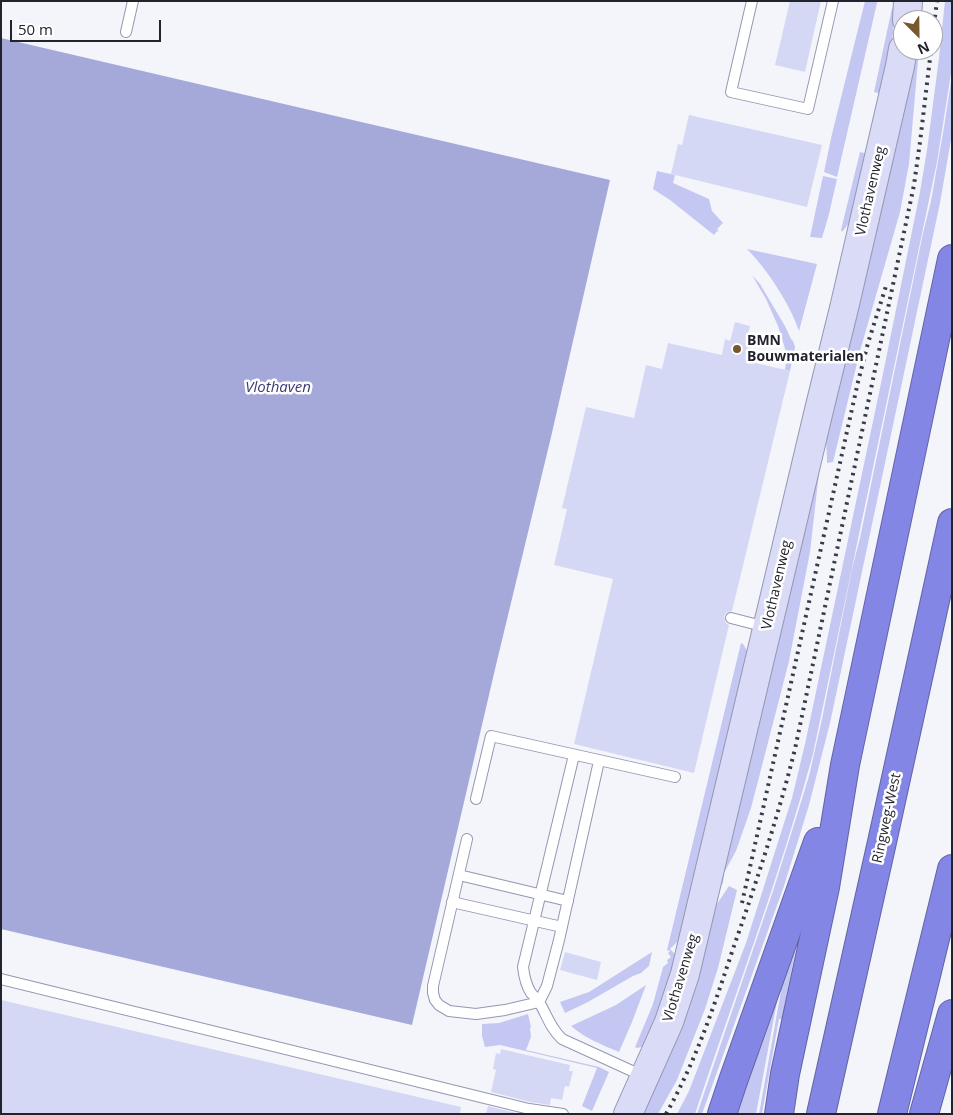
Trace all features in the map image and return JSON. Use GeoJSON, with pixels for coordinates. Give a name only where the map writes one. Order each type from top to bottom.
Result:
{"type":"FeatureCollection","features":[{"type":"Feature","properties":{"kind":"highway"},"geometry":{"type":"LineString","coordinates":[[779,1114],[785,1074],[824,887],[845,765],[952,259]]}},
{"type":"Feature","properties":{"kind":"highway","name":"Ringweg-West"},"geometry":{"type":"LineString","coordinates":[[821,1114],[952,523]]}},
{"type":"Feature","properties":{"kind":"highway"},"geometry":{"type":"LineString","coordinates":[[722,1114],[845,765]]}},
{"type":"Feature","properties":{"kind":"highway"},"geometry":{"type":"LineString","coordinates":[[892,1114],[952,869]]}},
{"type":"Feature","properties":{"kind":"highway"},"geometry":{"type":"LineString","coordinates":[[924,1114],[952,1014]]}},
{"type":"Feature","properties":{"kind":"main road","name":"Vlothavenweg"},"geometry":{"type":"LineString","coordinates":[[628,1114],[669,1022],[682,983],[818,410],[845,304],[901,60]]}},
{"type":"Feature","properties":{"kind":"lane"},"geometry":{"type":"LineString","coordinates":[[126,32],[133,1]]}},
{"type":"Feature","properties":{"kind":"lane"},"geometry":{"type":"LineString","coordinates":[[752,1],[731,92],[808,109],[833,1]]}},
{"type":"Feature","properties":{"kind":"lane"},"geometry":{"type":"LineString","coordinates":[[730,618],[767,627]]}},
{"type":"Feature","properties":{"kind":"lane"},"geometry":{"type":"LineString","coordinates":[[476,799],[491,736],[675,778]]}},
{"type":"Feature","properties":{"kind":"lane"},"geometry":{"type":"LineString","coordinates":[[574,755],[523,967],[524,976],[526,984],[539,1002],[550,1025],[562,1038],[644,1076]]}},
{"type":"Feature","properties":{"kind":"lane"},"geometry":{"type":"LineString","coordinates":[[539,1002],[547,986],[562,927],[599,761]]}},
{"type":"Feature","properties":{"kind":"lane"},"geometry":{"type":"LineString","coordinates":[[467,839],[433,986],[435,1000],[438,1005],[449,1011],[476,1014],[539,1002]]}},
{"type":"Feature","properties":{"kind":"lane"},"geometry":{"type":"LineString","coordinates":[[459,875],[568,901]]}},
{"type":"Feature","properties":{"kind":"lane"},"geometry":{"type":"LineString","coordinates":[[452,902],[562,927]]}},
{"type":"Feature","properties":{"kind":"lane"},"geometry":{"type":"LineString","coordinates":[[1,980],[529,1109],[563,1114]]}},
{"type":"Feature","properties":{"kind":"shaded area"},"geometry":{"type":"Polygon","coordinates":[[[865,1],[878,1],[837,177],[824,172],[865,1]]]}},
{"type":"Feature","properties":{"kind":"shaded area"},"geometry":{"type":"Polygon","coordinates":[[[945,1],[952,1],[952,67],[937,162],[813,754],[772,890],[695,1114],[677,1114],[689,1091],[746,943],[792,798],[805,744],[920,192],[939,60],[943,60],[945,1]]]}},
{"type":"Feature","properties":{"kind":"shaded area"},"geometry":{"type":"Polygon","coordinates":[[[892,8],[894,9],[893,30],[889,62],[882,94],[874,92],[892,8]]]}},
{"type":"Feature","properties":{"kind":"shaded area"},"geometry":{"type":"Polygon","coordinates":[[[913,60],[918,60],[909,164],[900,212],[860,351],[833,462],[827,463],[826,433],[913,60]]]}},
{"type":"Feature","properties":{"kind":"shaded area"},"geometry":{"type":"Polygon","coordinates":[[[952,75],[952,134],[940,203],[830,723],[809,805],[784,886],[702,1114],[697,1114],[773,891],[809,776],[931,201],[952,75]]]}},
{"type":"Feature","properties":{"kind":"shaded area"},"geometry":{"type":"Polygon","coordinates":[[[860,152],[868,154],[850,222],[842,232],[841,230],[860,152]]]}},
{"type":"Feature","properties":{"kind":"shaded area"},"geometry":{"type":"Polygon","coordinates":[[[657,171],[675,175],[673,183],[709,199],[712,211],[723,223],[717,229],[719,232],[717,231],[714,235],[653,189],[657,171]]]}},
{"type":"Feature","properties":{"kind":"shaded area"},"geometry":{"type":"Polygon","coordinates":[[[823,176],[837,179],[822,238],[810,237],[823,176]]]}},
{"type":"Feature","properties":{"kind":"shaded area"},"geometry":{"type":"Polygon","coordinates":[[[747,249],[817,264],[799,331],[777,287],[747,249]]]}},
{"type":"Feature","properties":{"kind":"shaded area"},"geometry":{"type":"Polygon","coordinates":[[[752,275],[760,284],[793,341],[795,347],[790,371],[785,370],[787,355],[778,326],[766,299],[752,275]]]}},
{"type":"Feature","properties":{"kind":"shaded area"},"geometry":{"type":"Polygon","coordinates":[[[820,456],[810,552],[789,661],[751,808],[736,851],[724,873],[723,883],[716,892],[820,456]]]}},
{"type":"Feature","properties":{"kind":"shaded area"},"geometry":{"type":"Polygon","coordinates":[[[741,643],[749,654],[682,937],[670,949],[675,954],[679,951],[663,1005],[645,1046],[637,1048],[635,1047],[653,1004],[663,967],[671,957],[668,953],[670,951],[667,950],[741,643]]]}},
{"type":"Feature","properties":{"kind":"shaded area"},"geometry":{"type":"Polygon","coordinates":[[[729,886],[737,890],[718,968],[705,1009],[677,1080],[658,1114],[640,1114],[711,913],[729,886]]]}},
{"type":"Feature","properties":{"kind":"shaded area"},"geometry":{"type":"Polygon","coordinates":[[[803,912],[782,1019],[779,1019],[762,1114],[759,1114],[781,991],[779,991],[756,1114],[729,1114],[803,912]]]}},
{"type":"Feature","properties":{"kind":"shaded area"},"geometry":{"type":"Polygon","coordinates":[[[652,952],[649,966],[641,973],[565,1013],[560,1002],[589,992],[652,952]]]}},
{"type":"Feature","properties":{"kind":"shaded area"},"geometry":{"type":"Polygon","coordinates":[[[646,985],[619,1052],[588,1038],[571,1026],[616,1005],[646,985]]]}},
{"type":"Feature","properties":{"kind":"shaded area"},"geometry":{"type":"Polygon","coordinates":[[[528,1014],[531,1037],[526,1050],[599,1067],[609,1072],[592,1111],[582,1106],[597,1068],[500,1045],[485,1047],[482,1036],[482,1024],[499,1023],[528,1014]]]}},
{"type":"Feature","properties":{"kind":"water","name":"Vlothaven"},"geometry":{"type":"Polygon","coordinates":[[[1,38],[610,180],[412,1025],[1,929],[1,38]]]}},
{"type":"Feature","properties":{"kind":"building"},"geometry":{"type":"Polygon","coordinates":[[[790,1],[821,1],[805,72],[775,65],[790,1]]]}},
{"type":"Feature","properties":{"kind":"building"},"geometry":{"type":"Polygon","coordinates":[[[689,115],[822,145],[807,207],[671,174],[678,144],[682,145],[689,115]]]}},
{"type":"Feature","properties":{"kind":"building"},"geometry":{"type":"Polygon","coordinates":[[[735,322],[750,326],[746,344],[751,346],[747,361],[790,371],[732,611],[726,613],[724,617],[729,625],[694,773],[574,744],[613,579],[554,565],[567,509],[562,508],[586,407],[634,418],[646,365],[662,369],[668,343],[722,355],[725,339],[730,341],[735,322]]]}},
{"type":"Feature","properties":{"kind":"building"},"geometry":{"type":"Polygon","coordinates":[[[565,952],[601,962],[597,980],[560,970],[565,952]]]}},
{"type":"Feature","properties":{"kind":"building"},"geometry":{"type":"Polygon","coordinates":[[[1,1000],[461,1107],[460,1114],[1,1114],[1,1000]]]}},
{"type":"Feature","properties":{"kind":"building"},"geometry":{"type":"Polygon","coordinates":[[[501,1049],[570,1065],[569,1071],[573,1071],[569,1087],[565,1086],[562,1100],[551,1098],[550,1105],[491,1092],[496,1070],[493,1069],[496,1053],[500,1054],[501,1049]]]}},
{"type":"Feature","properties":{"kind":"building"},"geometry":{"type":"Polygon","coordinates":[[[488,1106],[520,1114],[486,1114],[488,1106]]]}},
{"type":"Feature","properties":{"kind":"railway"},"geometry":{"type":"LineString","coordinates":[[936,10],[937,1]]}},
{"type":"Feature","properties":{"kind":"railway"},"geometry":{"type":"LineString","coordinates":[[666,1114],[695,1054],[711,1012],[766,850],[795,749],[914,185],[930,60]]}},
{"type":"Feature","properties":{"kind":"railway"},"geometry":{"type":"LineString","coordinates":[[742,903],[858,382],[887,283]]}},
{"type":"Feature","properties":{"kind":"place","name":"BMN Bouwmaterialen"},"geometry":{"type":"Point","coordinates":[737,349]}}]}
